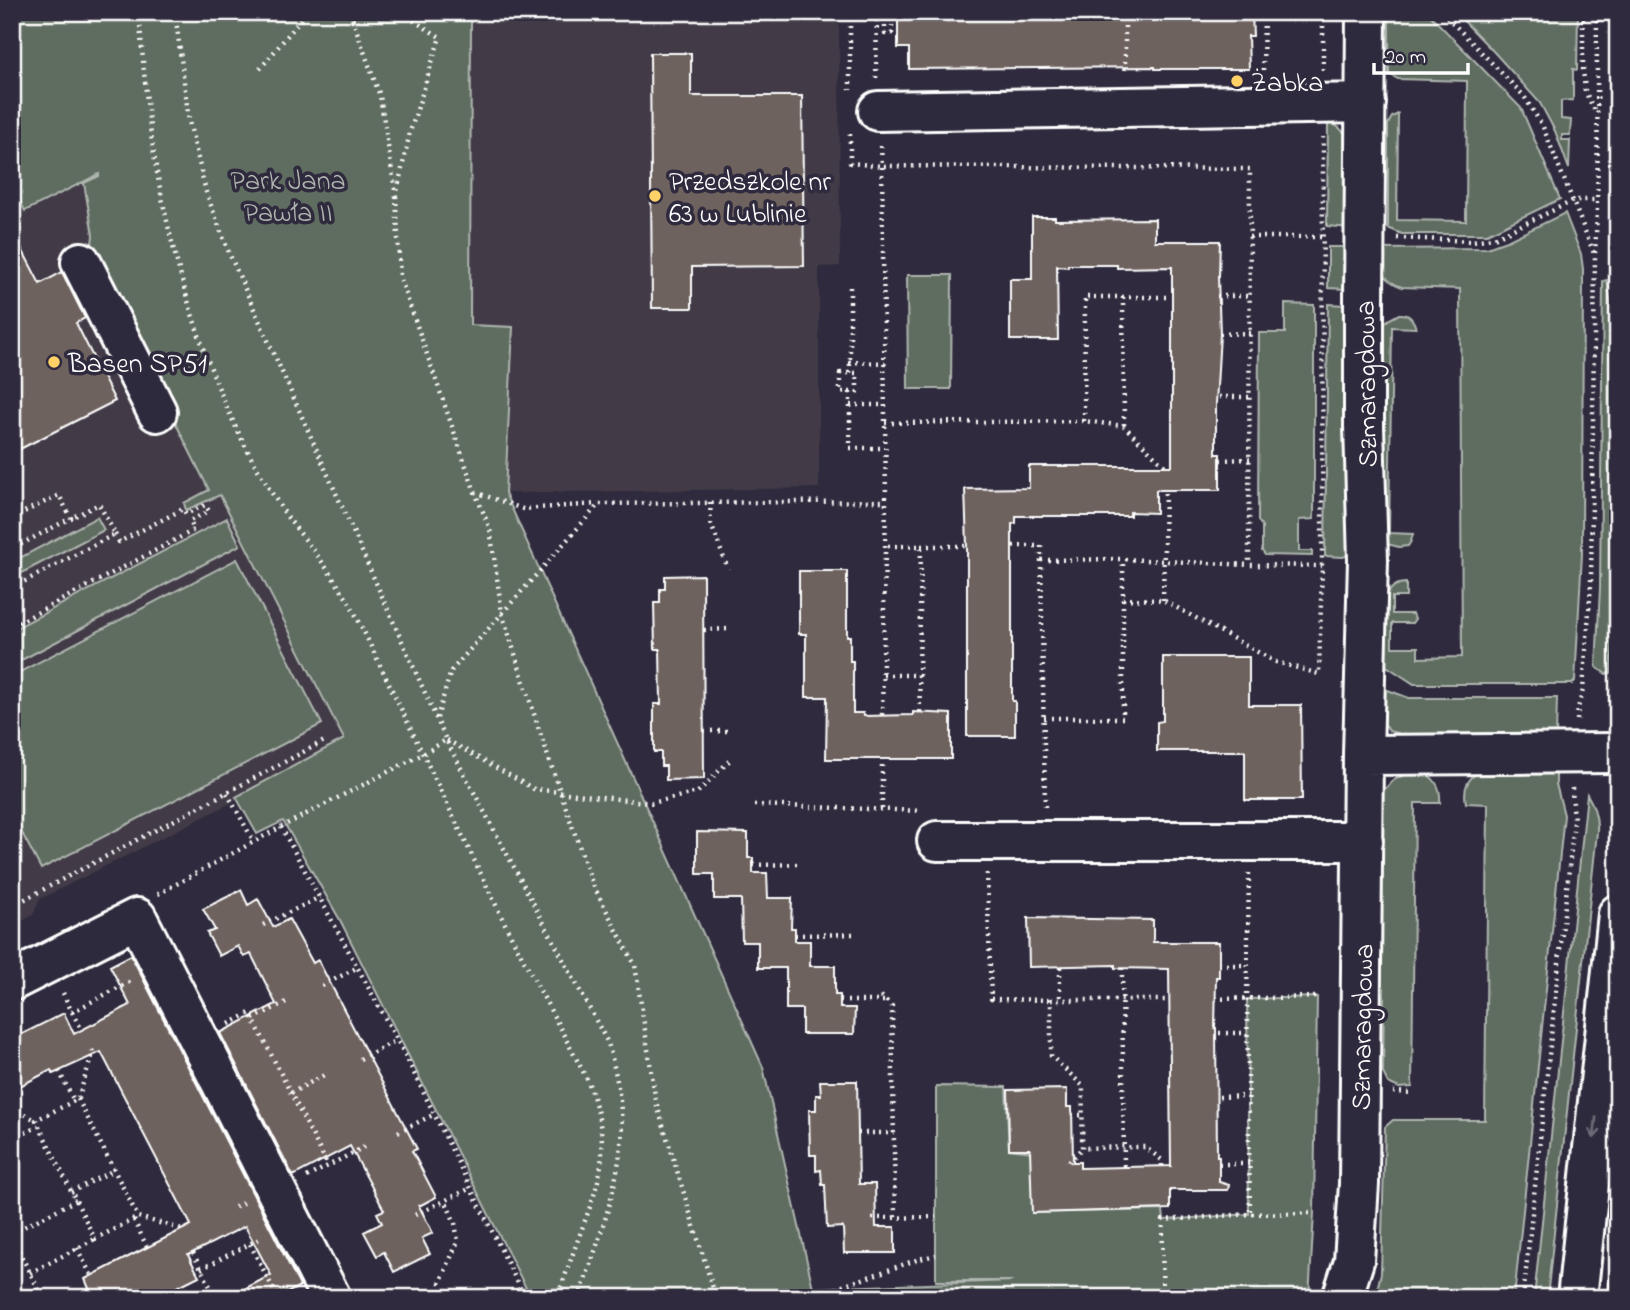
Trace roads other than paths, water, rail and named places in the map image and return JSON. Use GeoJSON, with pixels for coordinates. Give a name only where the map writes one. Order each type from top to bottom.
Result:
{"type":"FeatureCollection","features":[{"type":"Feature","properties":{"kind":"street","name":"Szmaragdowa"},"geometry":{"type":"LineString","coordinates":[[1342,1298],[1354,1261],[1359,1184],[1363,755],[1368,561],[1364,412],[1366,12]]}},
{"type":"Feature","properties":{"kind":"street"},"geometry":{"type":"LineString","coordinates":[[878,111],[1366,103]]}},
{"type":"Feature","properties":{"kind":"street"},"geometry":{"type":"LineString","coordinates":[[81,262],[157,412]]}},
{"type":"Feature","properties":{"kind":"street"},"geometry":{"type":"LineString","coordinates":[[1363,755],[1618,753]]}},
{"type":"Feature","properties":{"kind":"street"},"geometry":{"type":"LineString","coordinates":[[929,826],[986,841],[1363,841]]}},
{"type":"Feature","properties":{"kind":"street"},"geometry":{"type":"LineString","coordinates":[[1577,1298],[1618,914]]}},
{"type":"Feature","properties":{"kind":"street"},"geometry":{"type":"LineString","coordinates":[[12,981],[137,918],[331,1298]]}},
{"type":"Feature","properties":{"kind":"place","name":"Żabka"},"geometry":{"type":"Point","coordinates":[1237,81]}},
{"type":"Feature","properties":{"kind":"place","name":"Przedszkole nr 63 w Lublinie"},"geometry":{"type":"Point","coordinates":[655,196]}},
{"type":"Feature","properties":{"kind":"place","name":"Basen SP51"},"geometry":{"type":"Point","coordinates":[54,362]}},
{"type":"Feature","properties":{"kind":"park label","name":"Park Jana Pawła II"},"geometry":{"type":"Point","coordinates":[288,195]}}]}
